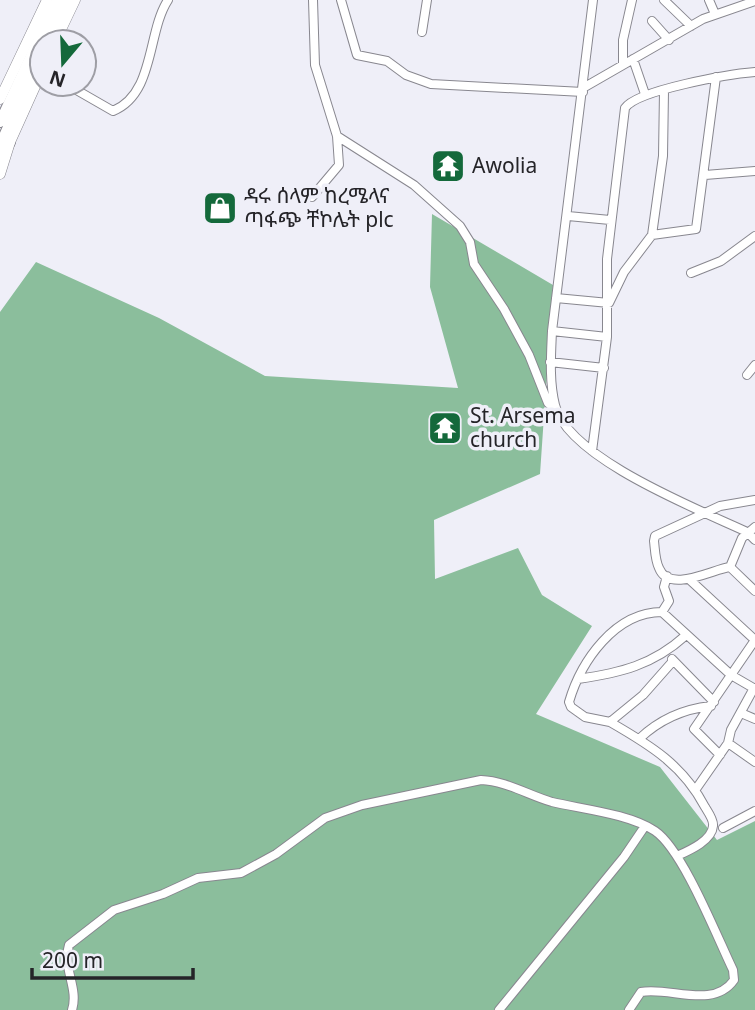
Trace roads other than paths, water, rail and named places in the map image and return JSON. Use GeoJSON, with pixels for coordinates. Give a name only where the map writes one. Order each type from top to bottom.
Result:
{"type":"FeatureCollection","features":[{"type":"Feature","properties":{"kind":"highway"},"geometry":{"type":"LineString","coordinates":[[0,122],[57,0]]}},
{"type":"Feature","properties":{"kind":"highway"},"geometry":{"type":"LineString","coordinates":[[52,28],[65,0]]}},
{"type":"Feature","properties":{"kind":"highway"},"geometry":{"type":"LineString","coordinates":[[0,161],[10,101],[28,73]]}},
{"type":"Feature","properties":{"kind":"main road"},"geometry":{"type":"LineString","coordinates":[[10,101],[47,0]]}},
{"type":"Feature","properties":{"kind":"main road"},"geometry":{"type":"LineString","coordinates":[[62,28],[75,0]]}},
{"type":"Feature","properties":{"kind":"main road"},"geometry":{"type":"LineString","coordinates":[[0,173],[5,143],[28,98]]}},
{"type":"Feature","properties":{"kind":"street"},"geometry":{"type":"LineString","coordinates":[[90,98],[113,111],[126,103],[141,82],[168,0]]}},
{"type":"Feature","properties":{"kind":"street"},"geometry":{"type":"LineString","coordinates":[[312,197],[338,169],[337,136],[315,65],[313,0]]}},
{"type":"Feature","properties":{"kind":"street"},"geometry":{"type":"LineString","coordinates":[[341,0],[357,55],[387,61],[419,82],[583,90],[691,26],[715,14],[755,1]]}},
{"type":"Feature","properties":{"kind":"street"},"geometry":{"type":"LineString","coordinates":[[422,32],[427,0]]}},
{"type":"Feature","properties":{"kind":"street"},"geometry":{"type":"LineString","coordinates":[[556,410],[550,362],[552,331],[593,0]]}},
{"type":"Feature","properties":{"kind":"street"},"geometry":{"type":"LineString","coordinates":[[623,64],[623,40],[632,0]]}},
{"type":"Feature","properties":{"kind":"street"},"geometry":{"type":"LineString","coordinates":[[664,0],[691,26]]}},
{"type":"Feature","properties":{"kind":"street"},"geometry":{"type":"LineString","coordinates":[[709,0],[715,14]]}},
{"type":"Feature","properties":{"kind":"street"},"geometry":{"type":"LineString","coordinates":[[652,21],[669,40]]}},
{"type":"Feature","properties":{"kind":"street"},"geometry":{"type":"LineString","coordinates":[[633,59],[645,94]]}},
{"type":"Feature","properties":{"kind":"street"},"geometry":{"type":"LineString","coordinates":[[592,451],[607,337],[610,220],[625,108],[631,100],[645,94],[755,72]]}},
{"type":"Feature","properties":{"kind":"street"},"geometry":{"type":"LineString","coordinates":[[652,235],[695,230],[705,176],[716,78]]}},
{"type":"Feature","properties":{"kind":"street"},"geometry":{"type":"LineString","coordinates":[[608,303],[624,272],[652,235],[663,156],[664,91]]}},
{"type":"Feature","properties":{"kind":"street"},"geometry":{"type":"LineString","coordinates":[[337,136],[414,185],[460,226],[470,242],[474,264],[515,328],[548,403],[592,451],[622,472],[708,513],[751,530],[755,540]]}},
{"type":"Feature","properties":{"kind":"street"},"geometry":{"type":"LineString","coordinates":[[705,176],[755,171]]}},
{"type":"Feature","properties":{"kind":"street"},"geometry":{"type":"LineString","coordinates":[[568,216],[610,220]]}},
{"type":"Feature","properties":{"kind":"street"},"geometry":{"type":"LineString","coordinates":[[691,273],[721,261],[755,236]]}},
{"type":"Feature","properties":{"kind":"street"},"geometry":{"type":"LineString","coordinates":[[555,298],[608,303]]}},
{"type":"Feature","properties":{"kind":"street"},"geometry":{"type":"LineString","coordinates":[[552,331],[607,337]]}},
{"type":"Feature","properties":{"kind":"street"},"geometry":{"type":"LineString","coordinates":[[550,362],[604,369]]}},
{"type":"Feature","properties":{"kind":"street"},"geometry":{"type":"LineString","coordinates":[[747,375],[755,365]]}},
{"type":"Feature","properties":{"kind":"street"},"geometry":{"type":"LineString","coordinates":[[751,530],[730,567],[690,580],[667,576],[659,569],[654,538],[720,506],[755,500]]}},
{"type":"Feature","properties":{"kind":"street"},"geometry":{"type":"LineString","coordinates":[[730,567],[755,591]]}},
{"type":"Feature","properties":{"kind":"street"},"geometry":{"type":"LineString","coordinates":[[667,576],[664,587],[669,603],[662,612],[646,614],[619,626],[596,648],[578,679],[569,702],[571,707],[584,717],[610,722],[669,758],[696,789],[713,826],[699,844],[677,856]]}},
{"type":"Feature","properties":{"kind":"street"},"geometry":{"type":"LineString","coordinates":[[690,580],[755,640],[694,730],[720,755]]}},
{"type":"Feature","properties":{"kind":"street"},"geometry":{"type":"LineString","coordinates":[[662,612],[685,636],[731,675],[755,689],[728,743],[696,789]]}},
{"type":"Feature","properties":{"kind":"street"},"geometry":{"type":"LineString","coordinates":[[578,679],[633,669],[667,653],[685,636]]}},
{"type":"Feature","properties":{"kind":"street"},"geometry":{"type":"LineString","coordinates":[[667,653],[713,704]]}},
{"type":"Feature","properties":{"kind":"street"},"geometry":{"type":"LineString","coordinates":[[610,722],[643,695],[673,661]]}},
{"type":"Feature","properties":{"kind":"street"},"geometry":{"type":"LineString","coordinates":[[639,738],[653,726],[676,715],[713,704]]}},
{"type":"Feature","properties":{"kind":"street"},"geometry":{"type":"LineString","coordinates":[[741,713],[755,719]]}},
{"type":"Feature","properties":{"kind":"street"},"geometry":{"type":"LineString","coordinates":[[728,743],[755,762]]}},
{"type":"Feature","properties":{"kind":"street"},"geometry":{"type":"LineString","coordinates":[[72,1010],[75,995],[67,952],[69,946],[82,932],[121,907],[163,894],[198,878],[241,873],[335,814],[481,780],[645,826],[660,836],[677,856],[733,970],[733,980],[724,990],[701,996],[641,992],[629,1010]]}},
{"type":"Feature","properties":{"kind":"street"},"geometry":{"type":"LineString","coordinates":[[723,828],[755,811]]}},
{"type":"Feature","properties":{"kind":"street"},"geometry":{"type":"LineString","coordinates":[[499,1010],[624,858],[645,826]]}},
{"type":"Feature","properties":{"kind":"place","name":"Awolia"},"geometry":{"type":"Point","coordinates":[448,166]}},
{"type":"Feature","properties":{"kind":"place","name":"ዳሩ ሰላም ከረሜላና ጣፋጭ ቸኮሌት plc"},"geometry":{"type":"Point","coordinates":[220,208]}},
{"type":"Feature","properties":{"kind":"place","name":"St. Arsema church"},"geometry":{"type":"Point","coordinates":[445,428]}}]}
